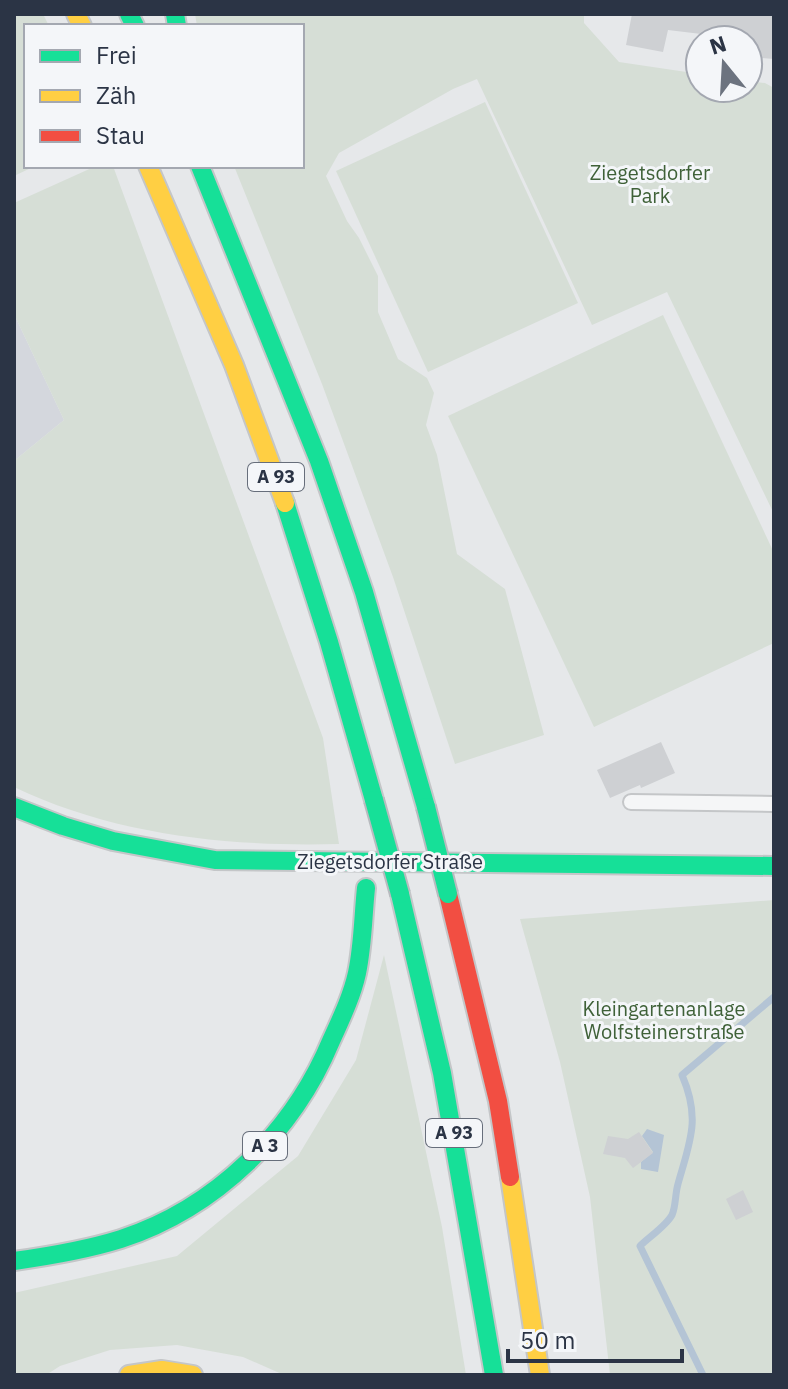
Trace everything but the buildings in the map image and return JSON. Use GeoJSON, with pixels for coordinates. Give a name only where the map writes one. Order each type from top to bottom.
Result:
{"type":"FeatureCollection","features":[{"type":"Feature","properties":{"kind":"main road","name":"A 93"},"geometry":{"type":"LineString","coordinates":[[149,168],[203,287],[279,484],[329,637],[418,958],[446,1082],[494,1375]]}},
{"type":"Feature","properties":{"kind":"main road","name":"A 93"},"geometry":{"type":"LineString","coordinates":[[201,168],[319,461],[364,592],[426,807],[498,1101],[541,1371]]}},
{"type":"Feature","properties":{"kind":"main road","name":"A 93"},"geometry":{"type":"LineString","coordinates":[[206,168],[212,191]]}},
{"type":"Feature","properties":{"kind":"main road","name":"A 3"},"geometry":{"type":"LineString","coordinates":[[14,1261],[67,1256],[119,1241],[166,1221],[217,1188],[262,1150],[301,1103],[330,1051],[357,973],[374,800]]}},
{"type":"Feature","properties":{"kind":"main road","name":"Ziegetsdorfer Straße"},"geometry":{"type":"LineString","coordinates":[[14,807],[103,840],[156,852],[215,860],[774,866]]}},
{"type":"Feature","properties":{"kind":"main road"},"geometry":{"type":"LineString","coordinates":[[129,1375],[162,1370],[193,1375]]}},
{"type":"Feature","properties":{"kind":"lane"},"geometry":{"type":"LineString","coordinates":[[631,802],[774,804]]}},
{"type":"Feature","properties":{"kind":"shaded area"},"geometry":{"type":"Polygon","coordinates":[[[14,314],[64,420],[14,461],[14,314]]]}},
{"type":"Feature","properties":{"kind":"green space"},"geometry":{"type":"Polygon","coordinates":[[[14,14],[43,14],[48,24],[24,24],[24,168],[31,168],[14,176],[14,14]]]}},
{"type":"Feature","properties":{"kind":"green space","name":"Ziegetsdorfer Park"},"geometry":{"type":"Polygon","coordinates":[[[195,14],[584,14],[584,23],[619,62],[684,72],[684,104],[764,104],[764,83],[774,88],[774,514],[667,292],[592,325],[477,79],[453,89],[339,153],[326,176],[378,276],[378,312],[398,359],[427,378],[434,393],[426,425],[437,455],[457,554],[505,589],[544,735],[455,764],[393,577],[322,384],[235,168],[304,168],[304,24],[197,24],[195,14]]]}},
{"type":"Feature","properties":{"kind":"green space"},"geometry":{"type":"Polygon","coordinates":[[[485,102],[578,303],[428,372],[336,171],[485,102]]]}},
{"type":"Feature","properties":{"kind":"green space"},"geometry":{"type":"Polygon","coordinates":[[[92,168],[114,168],[323,738],[339,844],[256,843],[173,835],[92,817],[14,787],[14,461],[64,420],[14,314],[14,203],[92,168]]]}},
{"type":"Feature","properties":{"kind":"green space"},"geometry":{"type":"Polygon","coordinates":[[[663,315],[774,553],[774,643],[594,727],[448,416],[663,315]]]}},
{"type":"Feature","properties":{"kind":"green space","name":"Kleingartenanlage Wolfsteinerstraße"},"geometry":{"type":"Polygon","coordinates":[[[774,900],[774,1375],[610,1375],[590,1197],[560,1062],[520,919],[774,900]]]}},
{"type":"Feature","properties":{"kind":"green space"},"geometry":{"type":"Polygon","coordinates":[[[384,955],[442,1227],[466,1375],[284,1375],[243,1357],[177,1345],[110,1350],[60,1366],[46,1375],[14,1375],[14,1293],[177,1256],[298,1156],[356,1060],[384,955]]]}},
{"type":"Feature","properties":{"kind":"water"},"geometry":{"type":"Polygon","coordinates":[[[647,1129],[664,1135],[658,1172],[641,1169],[641,1162],[653,1152],[642,1136],[647,1129]]]}},
{"type":"Feature","properties":{"kind":"waterway"},"geometry":{"type":"LineString","coordinates":[[703,1375],[640,1246],[666,1223],[674,1208],[692,1130],[691,1105],[682,1075],[774,997]]}},
{"type":"Feature","properties":{"kind":"traffic: fast"},"geometry":{"type":"LineString","coordinates":[[129,14],[134,24]]}},
{"type":"Feature","properties":{"kind":"traffic: fast"},"geometry":{"type":"LineString","coordinates":[[175,14],[177,24]]}},
{"type":"Feature","properties":{"kind":"traffic: fast"},"geometry":{"type":"LineString","coordinates":[[201,168],[319,461],[364,592],[426,807]]}},
{"type":"Feature","properties":{"kind":"traffic: fast"},"geometry":{"type":"LineString","coordinates":[[285,503],[374,800]]}},
{"type":"Feature","properties":{"kind":"traffic: fast"},"geometry":{"type":"LineString","coordinates":[[374,800],[400,894]]}},
{"type":"Feature","properties":{"kind":"traffic: fast"},"geometry":{"type":"LineString","coordinates":[[14,807],[113,841],[215,860],[774,866]]}},
{"type":"Feature","properties":{"kind":"traffic: fast"},"geometry":{"type":"LineString","coordinates":[[426,807],[448,894]]}},
{"type":"Feature","properties":{"kind":"traffic: fast"},"geometry":{"type":"LineString","coordinates":[[14,1261],[95,1246],[156,1225],[189,1208],[219,1187],[273,1135],[296,1106],[315,1074],[349,999],[359,962],[366,888]]}},
{"type":"Feature","properties":{"kind":"traffic: fast"},"geometry":{"type":"LineString","coordinates":[[400,894],[442,1073],[494,1375]]}},
{"type":"Feature","properties":{"kind":"traffic: slow"},"geometry":{"type":"LineString","coordinates":[[76,14],[81,24]]}},
{"type":"Feature","properties":{"kind":"traffic: slow"},"geometry":{"type":"LineString","coordinates":[[149,168],[234,365],[285,503]]}},
{"type":"Feature","properties":{"kind":"traffic: slow"},"geometry":{"type":"LineString","coordinates":[[510,1177],[540,1375]]}},
{"type":"Feature","properties":{"kind":"traffic: slow"},"geometry":{"type":"LineString","coordinates":[[129,1375],[162,1370],[193,1375]]}},
{"type":"Feature","properties":{"kind":"traffic: jam"},"geometry":{"type":"LineString","coordinates":[[448,894],[498,1101],[510,1177]]}}]}
